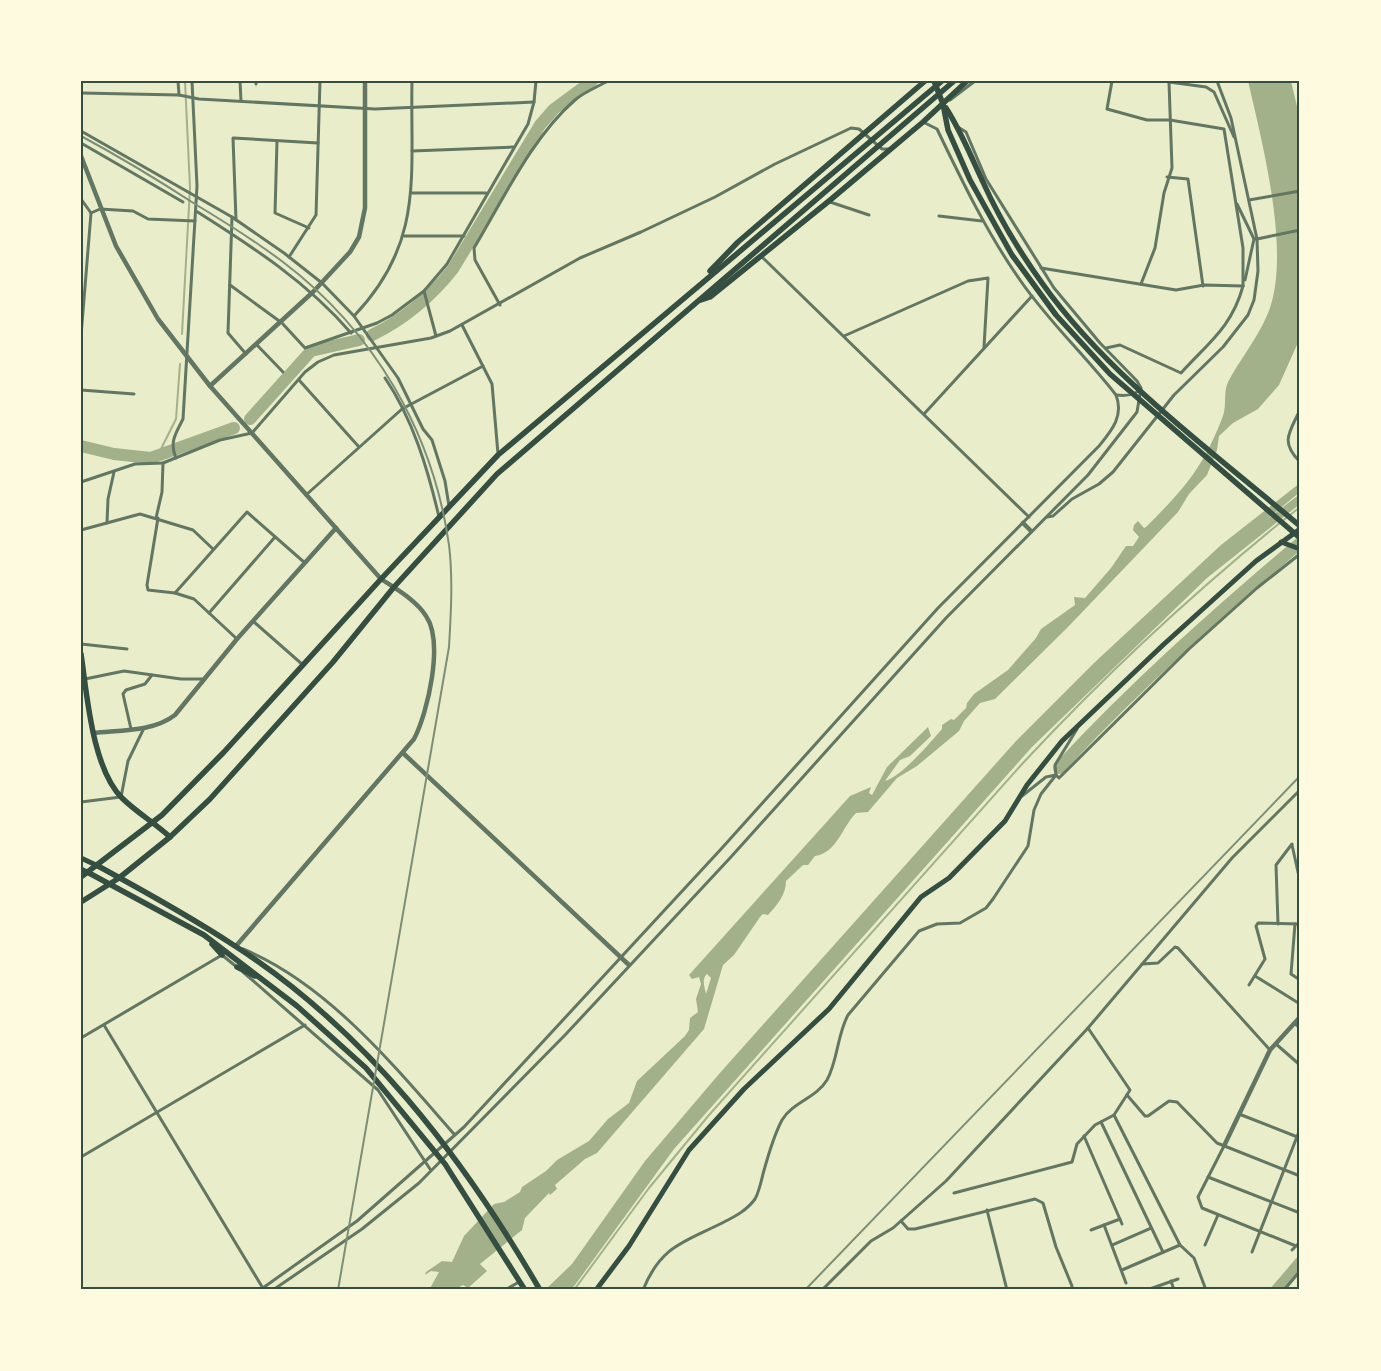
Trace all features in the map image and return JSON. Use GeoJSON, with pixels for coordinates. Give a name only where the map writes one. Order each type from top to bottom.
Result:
{"type":"FeatureCollection","features":[{"type":"Feature","properties":{"kind":"main road"},"geometry":{"type":"LineString","coordinates":[[689,292],[738,242],[863,132],[926,81]]}},
{"type":"Feature","properties":{"kind":"main road"},"geometry":{"type":"LineString","coordinates":[[934,81],[943,104],[948,130],[970,180],[991,220],[1037,290],[1081,344],[1110,374],[1300,538]]}},
{"type":"Feature","properties":{"kind":"main road"},"geometry":{"type":"LineString","coordinates":[[81,877],[154,822],[224,752],[498,455],[689,292],[942,81]]}},
{"type":"Feature","properties":{"kind":"main road"},"geometry":{"type":"LineString","coordinates":[[81,902],[119,878],[170,836],[217,792],[333,662],[394,587],[497,474],[954,81]]}},
{"type":"Feature","properties":{"kind":"main road"},"geometry":{"type":"LineString","coordinates":[[696,302],[710,297],[829,201],[923,122],[967,81]]}},
{"type":"Feature","properties":{"kind":"main road"},"geometry":{"type":"LineString","coordinates":[[596,1290],[629,1246],[689,1150],[744,1089],[829,1009],[905,914],[921,897],[949,878],[1005,821],[1026,785],[1062,741],[1163,645],[1256,561],[1283,543],[1300,527],[1154,402],[1088,338],[1048,291],[1020,251],[1000,217],[958,126],[943,104]]}},
{"type":"Feature","properties":{"kind":"main road"},"geometry":{"type":"LineString","coordinates":[[1283,543],[1300,549]]}},
{"type":"Feature","properties":{"kind":"main road"},"geometry":{"type":"LineString","coordinates":[[81,654],[93,733],[104,764],[121,797],[170,836]]}},
{"type":"Feature","properties":{"kind":"main road"},"geometry":{"type":"LineString","coordinates":[[81,858],[236,946],[304,997],[373,1060],[455,1158],[540,1290]]}},
{"type":"Feature","properties":{"kind":"main road"},"geometry":{"type":"LineString","coordinates":[[81,869],[204,934],[297,1006],[366,1068],[445,1164],[525,1290]]}},
{"type":"Feature","properties":{"kind":"main road"},"geometry":{"type":"LineString","coordinates":[[204,934],[222,955]]}},
{"type":"Feature","properties":{"kind":"main road"},"geometry":{"type":"LineString","coordinates":[[237,967],[266,981]]}},
{"type":"Feature","properties":{"kind":"street"},"geometry":{"type":"LineString","coordinates":[[178,81],[180,96]]}},
{"type":"Feature","properties":{"kind":"street"},"geometry":{"type":"LineString","coordinates":[[175,456],[172,440],[183,419],[196,211],[192,81]]}},
{"type":"Feature","properties":{"kind":"street"},"geometry":{"type":"LineString","coordinates":[[240,81],[241,101]]}},
{"type":"Feature","properties":{"kind":"street"},"geometry":{"type":"LineString","coordinates":[[288,256],[309,228],[316,215],[320,81]]}},
{"type":"Feature","properties":{"kind":"street"},"geometry":{"type":"LineString","coordinates":[[210,386],[282,323],[322,283],[350,252],[359,238],[365,208],[365,81]]}},
{"type":"Feature","properties":{"kind":"street"},"geometry":{"type":"LineString","coordinates":[[354,316],[376,291],[389,271],[404,236],[411,194],[412,81]]}},
{"type":"Feature","properties":{"kind":"street"},"geometry":{"type":"LineString","coordinates":[[230,285],[282,323],[305,348],[363,329],[392,315],[424,293],[447,264],[486,193],[528,124],[534,102],[536,81]]}},
{"type":"Feature","properties":{"kind":"street"},"geometry":{"type":"LineString","coordinates":[[500,304],[475,260],[474,248],[521,169],[557,116],[575,100],[608,81]]}},
{"type":"Feature","properties":{"kind":"street"},"geometry":{"type":"LineString","coordinates":[[943,104],[976,81]]}},
{"type":"Feature","properties":{"kind":"street"},"geometry":{"type":"LineString","coordinates":[[1112,81],[1107,109],[1147,120],[1170,120],[1224,129],[1243,248],[1243,286]]}},
{"type":"Feature","properties":{"kind":"street"},"geometry":{"type":"LineString","coordinates":[[1164,81],[1206,87],[1214,92],[1237,144]]}},
{"type":"Feature","properties":{"kind":"street"},"geometry":{"type":"LineString","coordinates":[[1046,517],[1053,516],[1072,499],[1099,484],[1113,472],[1174,395],[1238,329],[1248,316],[1257,284],[1256,239],[1231,118],[1217,81]]}},
{"type":"Feature","properties":{"kind":"street"},"geometry":{"type":"LineString","coordinates":[[1141,284],[1155,248],[1168,177],[1172,168],[1169,82]]}},
{"type":"Feature","properties":{"kind":"street"},"geometry":{"type":"LineString","coordinates":[[81,93],[192,96],[241,101],[365,108],[412,108],[534,102]]}},
{"type":"Feature","properties":{"kind":"street"},"geometry":{"type":"LineString","coordinates":[[104,1024],[262,1289],[357,1221],[454,1134],[559,1026],[938,608],[1099,446],[1112,430],[1119,416],[1120,404],[1116,395],[1032,296],[982,221],[936,129],[923,122]]}},
{"type":"Feature","properties":{"kind":"street"},"geometry":{"type":"LineString","coordinates":[[273,1290],[362,1229],[419,1183],[430,1169],[566,1034],[737,851],[946,618],[1088,474],[1137,412],[1141,388],[1137,381],[1054,288],[986,180],[966,132],[958,126]]}},
{"type":"Feature","properties":{"kind":"street"},"geometry":{"type":"LineString","coordinates":[[81,482],[135,464],[163,463],[175,456],[220,440],[252,433],[299,380],[318,362],[334,355],[436,336],[462,325],[555,270],[716,197],[775,164],[851,128],[863,132],[882,150],[889,150]]}},
{"type":"Feature","properties":{"kind":"street"},"geometry":{"type":"LineString","coordinates":[[81,131],[234,218],[288,256],[322,283],[354,316],[385,359],[412,403],[423,429],[432,440],[436,451],[449,506]]}},
{"type":"Feature","properties":{"kind":"street"},"geometry":{"type":"LineString","coordinates":[[246,354],[228,333],[234,218],[234,138],[318,143]]}},
{"type":"Feature","properties":{"kind":"street"},"geometry":{"type":"LineString","coordinates":[[277,141],[275,213],[309,228]]}},
{"type":"Feature","properties":{"kind":"street"},"geometry":{"type":"LineString","coordinates":[[81,142],[183,202]]}},
{"type":"Feature","properties":{"kind":"street"},"geometry":{"type":"LineString","coordinates":[[412,151],[514,147]]}},
{"type":"Feature","properties":{"kind":"street"},"geometry":{"type":"LineString","coordinates":[[81,156],[100,209],[116,246],[158,320],[210,386],[382,579],[425,614],[434,634],[421,723],[414,739],[236,946],[270,960],[337,1010],[400,1073],[454,1134]]}},
{"type":"Feature","properties":{"kind":"street"},"geometry":{"type":"LineString","coordinates":[[1168,177],[1188,178],[1203,286]]}},
{"type":"Feature","properties":{"kind":"street"},"geometry":{"type":"LineString","coordinates":[[1249,200],[1300,191]]}},
{"type":"Feature","properties":{"kind":"street"},"geometry":{"type":"LineString","coordinates":[[411,194],[486,193]]}},
{"type":"Feature","properties":{"kind":"street"},"geometry":{"type":"LineString","coordinates":[[81,199],[91,213],[81,336]]}},
{"type":"Feature","properties":{"kind":"street"},"geometry":{"type":"LineString","coordinates":[[1106,348],[1120,345],[1181,373],[1223,330],[1237,307],[1256,239],[1235,200]]}},
{"type":"Feature","properties":{"kind":"street"},"geometry":{"type":"LineString","coordinates":[[829,201],[869,215]]}},
{"type":"Feature","properties":{"kind":"street"},"geometry":{"type":"LineString","coordinates":[[91,213],[100,209],[132,211],[148,219],[194,221]]}},
{"type":"Feature","properties":{"kind":"street"},"geometry":{"type":"LineString","coordinates":[[196,211],[287,271],[313,292],[351,333]]}},
{"type":"Feature","properties":{"kind":"street"},"geometry":{"type":"LineString","coordinates":[[939,216],[982,221]]}},
{"type":"Feature","properties":{"kind":"street"},"geometry":{"type":"LineString","coordinates":[[1256,239],[1300,230]]}},
{"type":"Feature","properties":{"kind":"street"},"geometry":{"type":"LineString","coordinates":[[404,236],[464,236]]}},
{"type":"Feature","properties":{"kind":"street"},"geometry":{"type":"LineString","coordinates":[[761,256],[1028,517]]}},
{"type":"Feature","properties":{"kind":"street"},"geometry":{"type":"LineString","coordinates":[[1041,268],[1176,290],[1203,286],[1243,286]]}},
{"type":"Feature","properties":{"kind":"street"},"geometry":{"type":"LineString","coordinates":[[844,336],[968,281],[988,278],[984,348]]}},
{"type":"Feature","properties":{"kind":"street"},"geometry":{"type":"LineString","coordinates":[[424,293],[436,336]]}},
{"type":"Feature","properties":{"kind":"street"},"geometry":{"type":"LineString","coordinates":[[924,414],[1032,296]]}},
{"type":"Feature","properties":{"kind":"street"},"geometry":{"type":"LineString","coordinates":[[462,325],[492,384],[498,455]]}},
{"type":"Feature","properties":{"kind":"street"},"geometry":{"type":"LineString","coordinates":[[257,345],[283,372]]}},
{"type":"Feature","properties":{"kind":"street"},"geometry":{"type":"LineString","coordinates":[[306,494],[402,409],[483,366]]}},
{"type":"Feature","properties":{"kind":"street"},"geometry":{"type":"LineString","coordinates":[[385,378],[402,409],[424,462],[439,518]]}},
{"type":"Feature","properties":{"kind":"street"},"geometry":{"type":"LineString","coordinates":[[299,380],[359,447]]}},
{"type":"Feature","properties":{"kind":"street"},"geometry":{"type":"LineString","coordinates":[[1116,395],[1126,396],[1138,393],[1141,388]]}},
{"type":"Feature","properties":{"kind":"street"},"geometry":{"type":"LineString","coordinates":[[81,390],[134,394]]}},
{"type":"Feature","properties":{"kind":"street"},"geometry":{"type":"LineString","coordinates":[[1300,410],[1287,443],[1290,451],[1300,462]]}},
{"type":"Feature","properties":{"kind":"street"},"geometry":{"type":"LineString","coordinates":[[163,463],[162,492],[146,585],[148,590],[175,593],[194,599],[237,639]]}},
{"type":"Feature","properties":{"kind":"street"},"geometry":{"type":"LineString","coordinates":[[107,523],[108,499],[114,472]]}},
{"type":"Feature","properties":{"kind":"street"},"geometry":{"type":"LineString","coordinates":[[175,593],[247,512],[305,563]]}},
{"type":"Feature","properties":{"kind":"street"},"geometry":{"type":"LineString","coordinates":[[81,530],[140,514],[193,530],[213,549]]}},
{"type":"Feature","properties":{"kind":"street"},"geometry":{"type":"LineString","coordinates":[[1023,523],[1031,531]]}},
{"type":"Feature","properties":{"kind":"street"},"geometry":{"type":"LineString","coordinates":[[93,733],[144,728],[160,724],[175,715],[206,680],[237,639],[336,528]]}},
{"type":"Feature","properties":{"kind":"street"},"geometry":{"type":"LineString","coordinates":[[209,613],[275,537]]}},
{"type":"Feature","properties":{"kind":"street"},"geometry":{"type":"LineString","coordinates":[[1017,800],[1046,777],[1056,775],[1059,778],[1189,649],[1257,588],[1300,554]]}},
{"type":"Feature","properties":{"kind":"street"},"geometry":{"type":"LineString","coordinates":[[254,622],[303,665]]}},
{"type":"Feature","properties":{"kind":"street"},"geometry":{"type":"LineString","coordinates":[[81,644],[127,649]]}},
{"type":"Feature","properties":{"kind":"street"},"geometry":{"type":"LineString","coordinates":[[84,680],[124,671],[181,679],[206,680]]}},
{"type":"Feature","properties":{"kind":"street"},"geometry":{"type":"LineString","coordinates":[[131,729],[124,694],[126,690],[145,684],[152,675]]}},
{"type":"Feature","properties":{"kind":"street"},"geometry":{"type":"LineString","coordinates":[[643,1290],[655,1265],[666,1252],[734,1217],[747,1208],[756,1198],[772,1143],[783,1120],[790,1111],[811,1097],[827,1080],[842,1026],[848,1015],[919,931],[937,924],[960,923],[986,908],[993,900],[1028,846],[1034,810],[1041,794],[1056,775],[1055,765],[1080,724]]}},
{"type":"Feature","properties":{"kind":"street"},"geometry":{"type":"LineString","coordinates":[[81,802],[121,797],[128,761],[144,728]]}},
{"type":"Feature","properties":{"kind":"street"},"geometry":{"type":"LineString","coordinates":[[403,753],[629,965]]}},
{"type":"Feature","properties":{"kind":"street"},"geometry":{"type":"LineString","coordinates":[[822,1290],[871,1241],[901,1221],[946,1181],[1088,1028],[1232,858],[1300,790]]}},
{"type":"Feature","properties":{"kind":"street"},"geometry":{"type":"LineString","coordinates":[[1278,924],[1276,865],[1292,844],[1300,881]]}},
{"type":"Feature","properties":{"kind":"street"},"geometry":{"type":"LineString","coordinates":[[1249,985],[1265,959],[1256,926],[1258,923],[1297,924],[1291,974],[1300,980]]}},
{"type":"Feature","properties":{"kind":"street"},"geometry":{"type":"LineString","coordinates":[[1142,964],[1158,963],[1175,947],[1178,948],[1270,1050]]}},
{"type":"Feature","properties":{"kind":"street"},"geometry":{"type":"LineString","coordinates":[[81,1038],[222,955],[305,1024],[378,1090],[430,1169]]}},
{"type":"Feature","properties":{"kind":"street"},"geometry":{"type":"LineString","coordinates":[[1255,976],[1300,1004]]}},
{"type":"Feature","properties":{"kind":"street"},"geometry":{"type":"LineString","coordinates":[[1296,1246],[1202,1208],[1198,1197],[1270,1050],[1300,1017]]}},
{"type":"Feature","properties":{"kind":"street"},"geometry":{"type":"LineString","coordinates":[[1294,1023],[1300,1028]]}},
{"type":"Feature","properties":{"kind":"street"},"geometry":{"type":"LineString","coordinates":[[81,1158],[156,1111],[305,1024]]}},
{"type":"Feature","properties":{"kind":"street"},"geometry":{"type":"LineString","coordinates":[[954,1193],[1072,1162],[1077,1144],[1084,1136],[1095,1125],[1114,1115],[1130,1090],[1088,1028]]}},
{"type":"Feature","properties":{"kind":"street"},"geometry":{"type":"LineString","coordinates":[[1275,1044],[1300,1065]]}},
{"type":"Feature","properties":{"kind":"street"},"geometry":{"type":"LineString","coordinates":[[1127,1095],[1145,1116],[1148,1116],[1169,1101],[1177,1102],[1217,1143],[1300,1176]]}},
{"type":"Feature","properties":{"kind":"street"},"geometry":{"type":"LineString","coordinates":[[1239,1114],[1298,1138]]}},
{"type":"Feature","properties":{"kind":"street"},"geometry":{"type":"LineString","coordinates":[[1114,1115],[1180,1245],[1194,1258],[1206,1290]]}},
{"type":"Feature","properties":{"kind":"street"},"geometry":{"type":"LineString","coordinates":[[1102,1122],[1163,1252]]}},
{"type":"Feature","properties":{"kind":"street"},"geometry":{"type":"LineString","coordinates":[[1252,1252],[1300,1129]]}},
{"type":"Feature","properties":{"kind":"street"},"geometry":{"type":"LineString","coordinates":[[1084,1136],[1122,1224]]}},
{"type":"Feature","properties":{"kind":"street"},"geometry":{"type":"LineString","coordinates":[[1208,1177],[1300,1213]]}},
{"type":"Feature","properties":{"kind":"street"},"geometry":{"type":"LineString","coordinates":[[901,1221],[908,1229],[915,1229],[1035,1199],[1044,1202],[1056,1247],[1072,1286],[1071,1290]]}},
{"type":"Feature","properties":{"kind":"street"},"geometry":{"type":"LineString","coordinates":[[987,1210],[1007,1290]]}},
{"type":"Feature","properties":{"kind":"street"},"geometry":{"type":"LineString","coordinates":[[1205,1245],[1218,1215]]}},
{"type":"Feature","properties":{"kind":"street"},"geometry":{"type":"LineString","coordinates":[[1091,1230],[1120,1219]]}},
{"type":"Feature","properties":{"kind":"street"},"geometry":{"type":"LineString","coordinates":[[1104,1225],[1126,1283]]}},
{"type":"Feature","properties":{"kind":"street"},"geometry":{"type":"LineString","coordinates":[[1112,1245],[1151,1228]]}},
{"type":"Feature","properties":{"kind":"street"},"geometry":{"type":"LineString","coordinates":[[1292,1250],[1300,1242]]}},
{"type":"Feature","properties":{"kind":"street"},"geometry":{"type":"LineString","coordinates":[[1122,1270],[1180,1245]]}},
{"type":"Feature","properties":{"kind":"street"},"geometry":{"type":"LineString","coordinates":[[1284,1290],[1300,1271]]}},
{"type":"Feature","properties":{"kind":"street"},"geometry":{"type":"LineString","coordinates":[[1147,1290],[1178,1279]]}},
{"type":"Feature","properties":{"kind":"street"},"geometry":{"type":"LineString","coordinates":[[505,1290],[520,1281]]}},
{"type":"Feature","properties":{"kind":"street"},"geometry":{"type":"LineString","coordinates":[[1171,1282],[1174,1290]]}},
{"type":"Feature","properties":{"kind":"shaded area"},"geometry":{"type":"Polygon","coordinates":[[[1248,81],[1291,81],[1300,119],[1300,338],[1279,385],[1258,409],[1233,423],[1219,436],[1217,450],[1207,475],[1189,494],[1178,512],[1067,628],[995,699],[980,703],[964,721],[959,731],[917,766],[897,778],[868,812],[856,813],[839,839],[829,850],[815,856],[808,865],[803,865],[786,881],[783,895],[778,904],[768,915],[763,914],[760,917],[734,955],[723,965],[704,1029],[597,1153],[585,1159],[555,1185],[557,1189],[550,1195],[549,1193],[525,1218],[522,1230],[480,1264],[487,1271],[468,1288],[463,1285],[454,1290],[429,1290],[439,1272],[431,1271],[425,1275],[426,1272],[442,1261],[452,1262],[464,1236],[494,1204],[504,1202],[520,1192],[522,1187],[546,1171],[557,1160],[589,1141],[608,1119],[629,1103],[637,1081],[685,1036],[689,1030],[690,1018],[698,1012],[696,999],[701,984],[699,977],[692,979],[689,975],[850,796],[871,787],[869,793],[872,795],[887,767],[928,727],[931,736],[910,756],[900,760],[885,781],[907,766],[942,729],[942,725],[951,719],[954,720],[966,708],[967,703],[974,694],[1008,670],[1036,638],[1041,629],[1075,605],[1074,597],[1085,598],[1111,568],[1126,546],[1133,546],[1139,537],[1133,530],[1134,525],[1138,521],[1144,528],[1146,527],[1172,501],[1192,476],[1208,450],[1223,416],[1228,382],[1264,322],[1275,289],[1277,261],[1276,230],[1272,198],[1267,166],[1248,81]],[[707,974],[704,978],[706,994],[711,978],[707,974]]]}},
{"type":"Feature","properties":{"kind":"shaded area"},"geometry":{"type":"Polygon","coordinates":[[[1300,483],[1300,492],[1266,520],[1300,494],[1300,504],[1207,578],[1032,747],[674,1149],[575,1285],[570,1290],[545,1290],[572,1264],[645,1161],[719,1074],[1016,741],[1094,663],[1221,545],[1300,483]]]}},
{"type":"Feature","properties":{"kind":"waterway"},"geometry":{"type":"LineString","coordinates":[[182,334],[190,188],[185,81]]}},
{"type":"Feature","properties":{"kind":"waterway"},"geometry":{"type":"LineString","coordinates":[[372,335],[406,315],[444,280],[453,269],[540,125],[554,109],[592,81]]}},
{"type":"Feature","properties":{"kind":"waterway"},"geometry":{"type":"LineString","coordinates":[[250,419],[311,351],[359,340]]}},
{"type":"Feature","properties":{"kind":"waterway"},"geometry":{"type":"LineString","coordinates":[[158,455],[176,419],[180,364]]}},
{"type":"Feature","properties":{"kind":"waterway"},"geometry":{"type":"LineString","coordinates":[[81,446],[114,454],[151,458],[234,428]]}},
{"type":"Feature","properties":{"kind":"waterway"},"geometry":{"type":"LineString","coordinates":[[1290,515],[1300,507]]}},
{"type":"Feature","properties":{"kind":"waterway"},"geometry":{"type":"LineString","coordinates":[[574,1290],[649,1188],[709,1115],[1023,763],[1150,636],[1251,546],[1286,518]]}},
{"type":"Feature","properties":{"kind":"waterway"},"geometry":{"type":"LineString","coordinates":[[1059,768],[1116,709],[1176,652],[1300,543]]}},
{"type":"Feature","properties":{"kind":"waterway"},"geometry":{"type":"LineString","coordinates":[[1277,1290],[1300,1263]]}},
{"type":"Feature","properties":{"kind":"railway"},"geometry":{"type":"LineString","coordinates":[[81,136],[139,169],[240,232],[283,262],[316,289],[345,319],[371,352],[394,387],[413,424],[429,463],[441,503],[449,545],[451,570],[449,647],[338,1290]]}},
{"type":"Feature","properties":{"kind":"railway"},"geometry":{"type":"LineString","coordinates":[[805,1290],[1300,776]]}}]}
